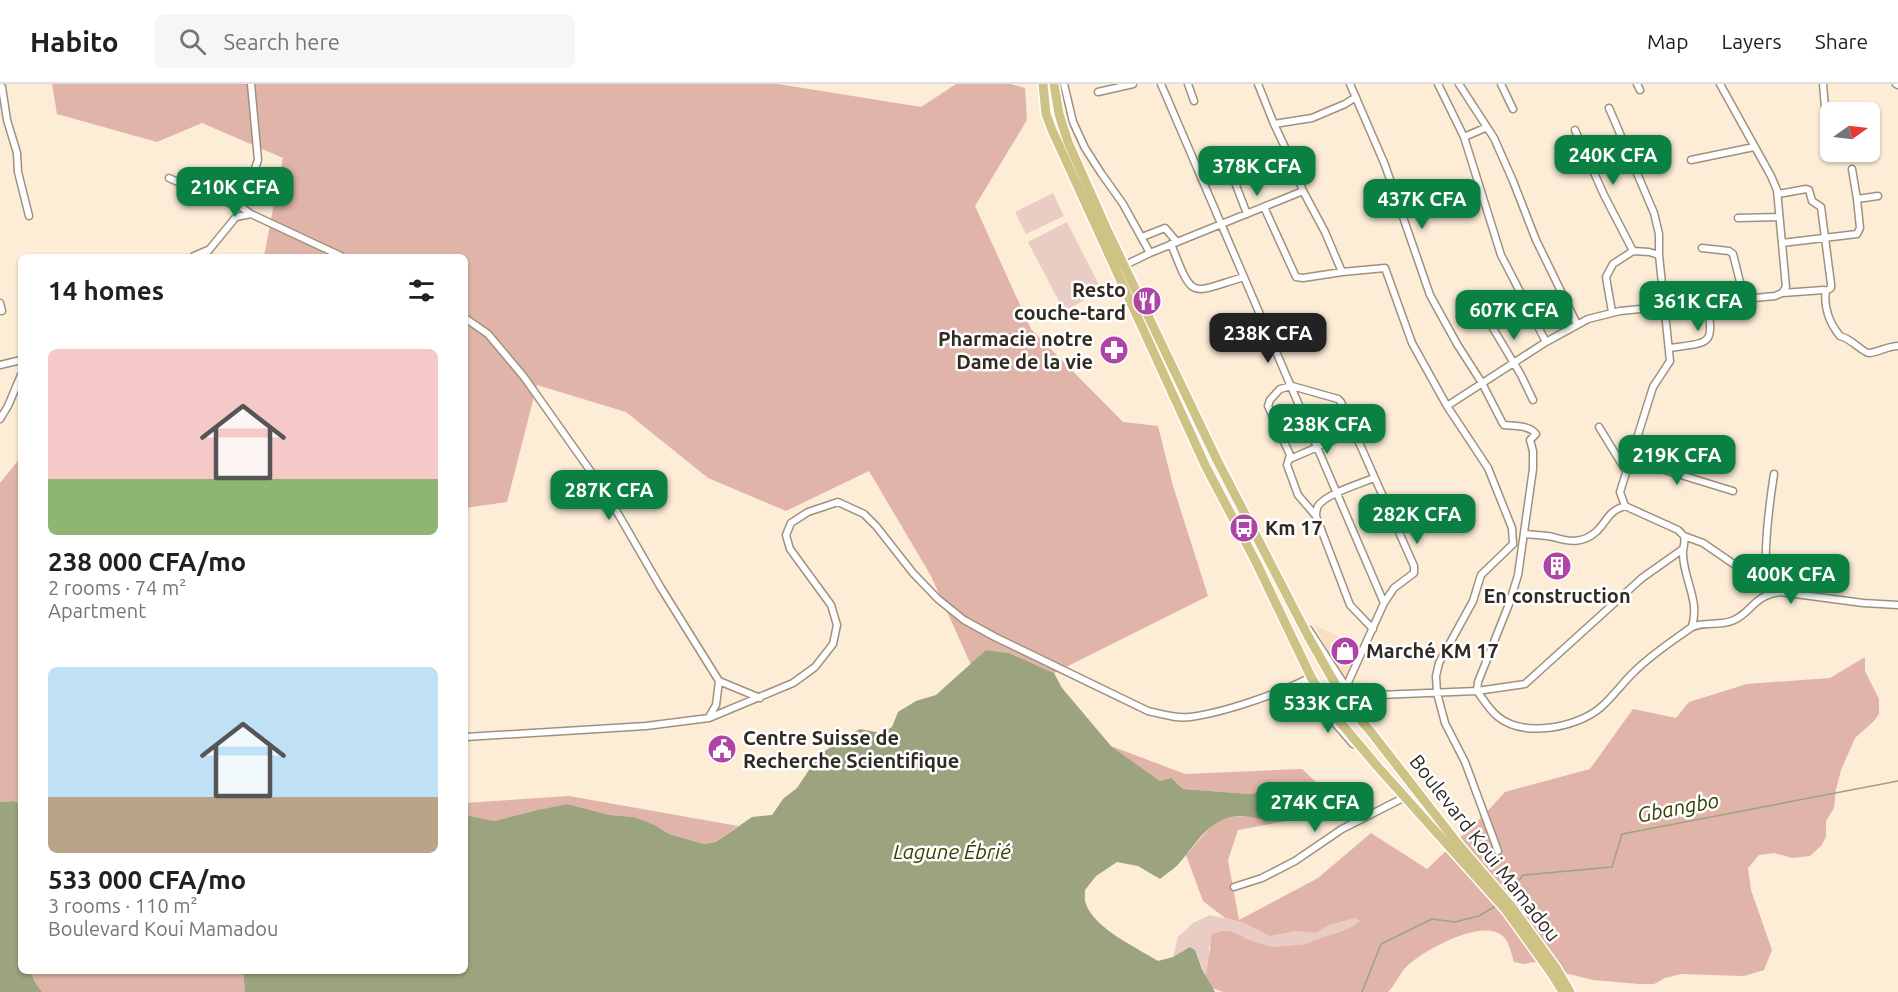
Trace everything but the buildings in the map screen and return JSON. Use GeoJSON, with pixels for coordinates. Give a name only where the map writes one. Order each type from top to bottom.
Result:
{"type":"FeatureCollection","features":[{"type":"Feature","properties":{"kind":"main road","name":"Boulevard Koui Mamadou"},"geometry":{"type":"LineString","coordinates":[[1043,84],[1047,114],[1052,130],[1114,270],[1206,467],[1256,562],[1307,679],[1377,766],[1473,876],[1499,897]]}},
{"type":"Feature","properties":{"kind":"main road","name":"Boulevard Koui Mamadou"},"geometry":{"type":"LineString","coordinates":[[1054,84],[1059,114],[1068,142],[1108,232],[1217,460],[1289,600],[1341,687],[1348,705],[1556,968],[1570,992]]}},
{"type":"Feature","properties":{"kind":"main road"},"geometry":{"type":"LineString","coordinates":[[1322,696],[1341,687]]}},
{"type":"Feature","properties":{"kind":"main road","name":"Boulevard Koui Mamadou"},"geometry":{"type":"LineString","coordinates":[[1508,908],[1563,992]]}},
{"type":"Feature","properties":{"kind":"street"},"geometry":{"type":"LineString","coordinates":[[241,207],[258,160],[250,84]]}},
{"type":"Feature","properties":{"kind":"street"},"geometry":{"type":"LineString","coordinates":[[1064,84],[1071,115],[1085,148],[1123,204],[1150,253]]}},
{"type":"Feature","properties":{"kind":"street"},"geometry":{"type":"LineString","coordinates":[[1098,92],[1133,84]]}},
{"type":"Feature","properties":{"kind":"street"},"geometry":{"type":"LineString","coordinates":[[1161,84],[1384,603]]}},
{"type":"Feature","properties":{"kind":"street"},"geometry":{"type":"LineString","coordinates":[[1188,84],[1194,101]]}},
{"type":"Feature","properties":{"kind":"street"},"geometry":{"type":"LineString","coordinates":[[1258,84],[1303,191],[1325,232],[1342,272]]}},
{"type":"Feature","properties":{"kind":"street"},"geometry":{"type":"LineString","coordinates":[[1350,84],[1385,165],[1430,295],[1504,425],[1528,428],[1536,434],[1530,440],[1533,451],[1533,469],[1518,575],[1509,604],[1478,681],[1477,691],[1498,716],[1508,722],[1526,727],[1550,728],[1584,718],[1601,708],[1649,658],[1692,626],[1727,623],[1734,620],[1769,591]]}},
{"type":"Feature","properties":{"kind":"street"},"geometry":{"type":"LineString","coordinates":[[1438,84],[1464,137],[1501,255],[1546,342]]}},
{"type":"Feature","properties":{"kind":"street"},"geometry":{"type":"LineString","coordinates":[[1460,84],[1485,128],[1494,138],[1536,240],[1577,324]]}},
{"type":"Feature","properties":{"kind":"street"},"geometry":{"type":"LineString","coordinates":[[1501,84],[1513,109]]}},
{"type":"Feature","properties":{"kind":"street"},"geometry":{"type":"LineString","coordinates":[[1447,406],[1546,342],[1588,319],[1612,312],[1707,301],[1778,296],[1782,293],[1786,287],[1778,194],[1772,176],[1722,87],[1730,84]]}},
{"type":"Feature","properties":{"kind":"street"},"geometry":{"type":"LineString","coordinates":[[1823,84],[1824,102]]}},
{"type":"Feature","properties":{"kind":"street"},"geometry":{"type":"LineString","coordinates":[[3,86],[7,120],[17,153],[18,172],[29,216]]}},
{"type":"Feature","properties":{"kind":"street"},"geometry":{"type":"LineString","coordinates":[[1274,124],[1312,118],[1332,108],[1345,105],[1356,97]]}},
{"type":"Feature","properties":{"kind":"street"},"geometry":{"type":"LineString","coordinates":[[1609,108],[1654,213],[1659,234],[1659,255],[1670,348],[1670,361],[1653,387],[1620,492],[1625,506]]}},
{"type":"Feature","properties":{"kind":"street"},"geometry":{"type":"LineString","coordinates":[[1464,137],[1485,128]]}},
{"type":"Feature","properties":{"kind":"street"},"geometry":{"type":"LineString","coordinates":[[1575,130],[1604,195],[1633,251]]}},
{"type":"Feature","properties":{"kind":"street"},"geometry":{"type":"LineString","coordinates":[[1691,160],[1754,147]]}},
{"type":"Feature","properties":{"kind":"street"},"geometry":{"type":"LineString","coordinates":[[1243,165],[1234,176],[1234,180],[1247,214]]}},
{"type":"Feature","properties":{"kind":"street"},"geometry":{"type":"LineString","coordinates":[[1782,243],[1853,236],[1859,232],[1852,169]]}},
{"type":"Feature","properties":{"kind":"street"},"geometry":{"type":"LineString","coordinates":[[169,178],[241,207],[337,254]]}},
{"type":"Feature","properties":{"kind":"street"},"geometry":{"type":"LineString","coordinates":[[1778,194],[1798,189],[1809,190],[1812,201],[1821,207],[1831,284],[1831,288],[1826,291],[1782,293]]}},
{"type":"Feature","properties":{"kind":"street"},"geometry":{"type":"LineString","coordinates":[[1114,270],[1150,253],[1303,191]]}},
{"type":"Feature","properties":{"kind":"street"},"geometry":{"type":"LineString","coordinates":[[1857,199],[1878,196]]}},
{"type":"Feature","properties":{"kind":"street"},"geometry":{"type":"LineString","coordinates":[[231,204],[236,217]]}},
{"type":"Feature","properties":{"kind":"street"},"geometry":{"type":"LineString","coordinates":[[1264,207],[1296,277],[1385,268],[1408,335],[1447,406],[1488,468],[1512,528],[1513,544],[1481,575],[1473,601],[1439,663],[1436,676],[1437,693],[1445,723],[1465,762],[1498,851]]}},
{"type":"Feature","properties":{"kind":"street"},"geometry":{"type":"LineString","coordinates":[[206,254],[236,217],[251,213]]}},
{"type":"Feature","properties":{"kind":"street"},"geometry":{"type":"LineString","coordinates":[[1738,218],[1779,217]]}},
{"type":"Feature","properties":{"kind":"street"},"geometry":{"type":"LineString","coordinates":[[1142,237],[1165,228],[1174,243],[1184,277],[1191,287],[1198,290],[1244,277]]}},
{"type":"Feature","properties":{"kind":"street"},"geometry":{"type":"LineString","coordinates":[[198,254],[212,248]]}},
{"type":"Feature","properties":{"kind":"street"},"geometry":{"type":"LineString","coordinates":[[1702,248],[1729,251],[1732,254],[1744,298]]}},
{"type":"Feature","properties":{"kind":"street"},"geometry":{"type":"LineString","coordinates":[[1612,312],[1606,273],[1613,264],[1633,251],[1659,255]]}},
{"type":"Feature","properties":{"kind":"street"},"geometry":{"type":"LineString","coordinates":[[1826,291],[1825,301],[1828,313],[1840,336],[1850,339],[1869,353],[1886,347],[1898,346]]}},
{"type":"Feature","properties":{"kind":"street"},"geometry":{"type":"LineString","coordinates":[[1473,295],[1514,363],[1533,400]]}},
{"type":"Feature","properties":{"kind":"street"},"geometry":{"type":"LineString","coordinates":[[1670,348],[1702,344],[1708,340],[1710,334],[1707,301]]}},
{"type":"Feature","properties":{"kind":"street"},"geometry":{"type":"LineString","coordinates":[[0,303],[2,311]]}},
{"type":"Feature","properties":{"kind":"street"},"geometry":{"type":"LineString","coordinates":[[468,320],[488,334],[524,378],[606,493],[661,588],[719,681],[761,698]]}},
{"type":"Feature","properties":{"kind":"street"},"geometry":{"type":"LineString","coordinates":[[0,365],[18,361]]}},
{"type":"Feature","properties":{"kind":"street"},"geometry":{"type":"LineString","coordinates":[[0,419],[18,382]]}},
{"type":"Feature","properties":{"kind":"street"},"geometry":{"type":"LineString","coordinates":[[1290,459],[1268,402],[1280,389],[1292,386],[1338,399],[1414,566],[1414,573],[1394,588],[1384,603],[1373,629],[1341,687],[1358,699]]}},
{"type":"Feature","properties":{"kind":"street"},"geometry":{"type":"LineString","coordinates":[[1599,427],[1626,471]]}},
{"type":"Feature","properties":{"kind":"street"},"geometry":{"type":"LineString","coordinates":[[1354,430],[1290,459],[1287,465],[1298,495],[1316,516],[1350,605],[1373,629]]}},
{"type":"Feature","properties":{"kind":"street"},"geometry":{"type":"LineString","coordinates":[[1631,457],[1648,465],[1733,491]]}},
{"type":"Feature","properties":{"kind":"street"},"geometry":{"type":"LineString","coordinates":[[1769,591],[1768,519],[1774,474]]}},
{"type":"Feature","properties":{"kind":"street"},"geometry":{"type":"LineString","coordinates":[[1316,516],[1317,507],[1331,495],[1374,478]]}},
{"type":"Feature","properties":{"kind":"street"},"geometry":{"type":"LineString","coordinates":[[468,737],[646,726],[709,718],[793,683],[815,667],[833,644],[837,625],[831,605],[790,549],[786,535],[791,524],[808,512],[838,502],[864,514],[938,599],[964,620],[994,637],[1148,711],[1174,717],[1190,717],[1241,704],[1307,679],[1316,701],[1347,738],[1377,766]]}},
{"type":"Feature","properties":{"kind":"street"},"geometry":{"type":"LineString","coordinates":[[1524,534],[1571,542],[1580,541],[1598,530],[1614,509],[1625,506],[1702,543],[1754,578],[1769,591],[1898,605]]}},
{"type":"Feature","properties":{"kind":"street"},"geometry":{"type":"LineString","coordinates":[[1684,536],[1685,569],[1695,604],[1692,626]]}},
{"type":"Feature","properties":{"kind":"street"},"geometry":{"type":"LineString","coordinates":[[1348,705],[1358,699],[1379,695],[1477,691],[1525,684],[1642,578],[1683,549]]}},
{"type":"Feature","properties":{"kind":"street"},"geometry":{"type":"LineString","coordinates":[[709,718],[716,705],[719,681]]}},
{"type":"Feature","properties":{"kind":"street"},"geometry":{"type":"LineString","coordinates":[[1234,887],[1262,878],[1295,861],[1342,829],[1405,797]]}},
{"type":"Feature","properties":{"kind":"shaded area"},"geometry":{"type":"Polygon","coordinates":[[[52,84],[778,84],[921,107],[956,84],[1011,84],[1025,88],[1027,120],[975,206],[1031,329],[1123,422],[1158,426],[1173,486],[1208,596],[1054,673],[1009,653],[986,650],[971,665],[931,576],[869,471],[786,511],[708,478],[626,412],[537,385],[507,502],[468,508],[468,254],[264,254],[283,158],[202,123],[157,142],[57,114],[52,84]]]}},
{"type":"Feature","properties":{"kind":"shaded area"},"geometry":{"type":"Polygon","coordinates":[[[1053,193],[1064,216],[1026,234],[1015,212],[1053,193]]]}},
{"type":"Feature","properties":{"kind":"shaded area"},"geometry":{"type":"Polygon","coordinates":[[[1067,222],[1102,291],[1064,311],[1028,242],[1067,222]]]}},
{"type":"Feature","properties":{"kind":"shaded area"},"geometry":{"type":"Polygon","coordinates":[[[18,461],[18,803],[0,802],[0,483],[18,461]]]}},
{"type":"Feature","properties":{"kind":"shaded area","name":"Marché KM 17"},"geometry":{"type":"Polygon","coordinates":[[[1315,625],[1363,649],[1346,682],[1321,638],[1315,625]]]}},
{"type":"Feature","properties":{"kind":"shaded area"},"geometry":{"type":"Polygon","coordinates":[[[1865,657],[1865,671],[1879,699],[1879,714],[1855,738],[1841,770],[1834,808],[1826,821],[1826,837],[1821,846],[1810,856],[1792,858],[1774,853],[1759,855],[1748,868],[1751,890],[1772,950],[1764,970],[1744,976],[1681,974],[1665,978],[1654,984],[1593,980],[1549,969],[1535,962],[1524,964],[1514,962],[1503,936],[1490,931],[1478,931],[1451,939],[1425,953],[1404,969],[1388,992],[1223,992],[1212,988],[1206,976],[1212,935],[1221,931],[1230,931],[1273,947],[1306,944],[1354,926],[1360,921],[1355,918],[1330,925],[1315,933],[1297,931],[1270,936],[1244,923],[1225,918],[1203,901],[1186,855],[1213,824],[1225,817],[1248,816],[1262,793],[1183,789],[1171,778],[1160,781],[1111,746],[1185,774],[1302,769],[1346,810],[1238,830],[1228,860],[1239,920],[1318,878],[1371,833],[1427,869],[1505,792],[1590,769],[1633,709],[1676,718],[1689,702],[1747,684],[1830,678],[1865,657]]]}},
{"type":"Feature","properties":{"kind":"shaded area"},"geometry":{"type":"Polygon","coordinates":[[[569,796],[738,826],[716,842],[704,844],[669,834],[655,825],[634,817],[610,815],[567,804],[494,821],[468,816],[468,803],[569,796]]]}},
{"type":"Feature","properties":{"kind":"shaded area"},"geometry":{"type":"Polygon","coordinates":[[[1210,915],[1244,923],[1270,936],[1297,931],[1315,933],[1330,925],[1355,918],[1361,921],[1321,940],[1306,944],[1273,947],[1245,937],[1209,946],[1206,976],[1195,950],[1191,947],[1173,957],[1178,937],[1193,923],[1210,915]]]}},
{"type":"Feature","properties":{"kind":"shaded area"},"geometry":{"type":"Polygon","coordinates":[[[31,974],[243,974],[245,992],[42,992],[31,974]]]}},
{"type":"Feature","properties":{"kind":"water","name":"Lagune Ébrié"},"geometry":{"type":"Polygon","coordinates":[[[986,650],[1009,653],[1054,673],[1062,688],[1111,746],[1160,781],[1171,778],[1183,789],[1250,794],[1262,792],[1267,804],[1260,819],[1233,816],[1223,819],[1205,832],[1177,866],[1160,879],[1138,866],[1117,862],[1096,876],[1085,890],[1086,904],[1098,921],[1117,937],[1158,961],[1173,957],[1190,947],[1195,950],[1202,969],[1215,992],[245,992],[243,974],[468,974],[468,816],[494,821],[567,804],[610,815],[634,817],[655,825],[669,834],[704,844],[716,842],[752,817],[772,815],[783,799],[797,788],[819,755],[850,734],[860,729],[881,733],[892,727],[898,712],[916,701],[936,695],[986,650]]]}},
{"type":"Feature","properties":{"kind":"water"},"geometry":{"type":"Polygon","coordinates":[[[0,802],[18,803],[18,974],[31,974],[42,992],[0,992],[0,802]]]}},
{"type":"Feature","properties":{"kind":"waterway","name":"Gbangbo"},"geometry":{"type":"LineString","coordinates":[[1507,896],[1523,875],[1612,867],[1622,834],[1898,781]]}},
{"type":"Feature","properties":{"kind":"waterway","name":"Gbangbo"},"geometry":{"type":"LineString","coordinates":[[1362,992],[1381,944],[1432,919],[1455,922],[1479,916],[1497,905]]}},
{"type":"Feature","properties":{"kind":"place","name":"Resto couche-tard"},"geometry":{"type":"Point","coordinates":[1147,301]}},
{"type":"Feature","properties":{"kind":"place","name":"Pharmacie notre Dame de la vie"},"geometry":{"type":"Point","coordinates":[1114,350]}},
{"type":"Feature","properties":{"kind":"place","name":"Km 17"},"geometry":{"type":"Point","coordinates":[1244,528]}},
{"type":"Feature","properties":{"kind":"place","name":"En construction"},"geometry":{"type":"Point","coordinates":[1557,566]}},
{"type":"Feature","properties":{"kind":"place","name":"Marché KM 17"},"geometry":{"type":"Point","coordinates":[1345,651]}},
{"type":"Feature","properties":{"kind":"place","name":"Centre Suisse de Recherche Scientifique"},"geometry":{"type":"Point","coordinates":[722,749]}}]}
